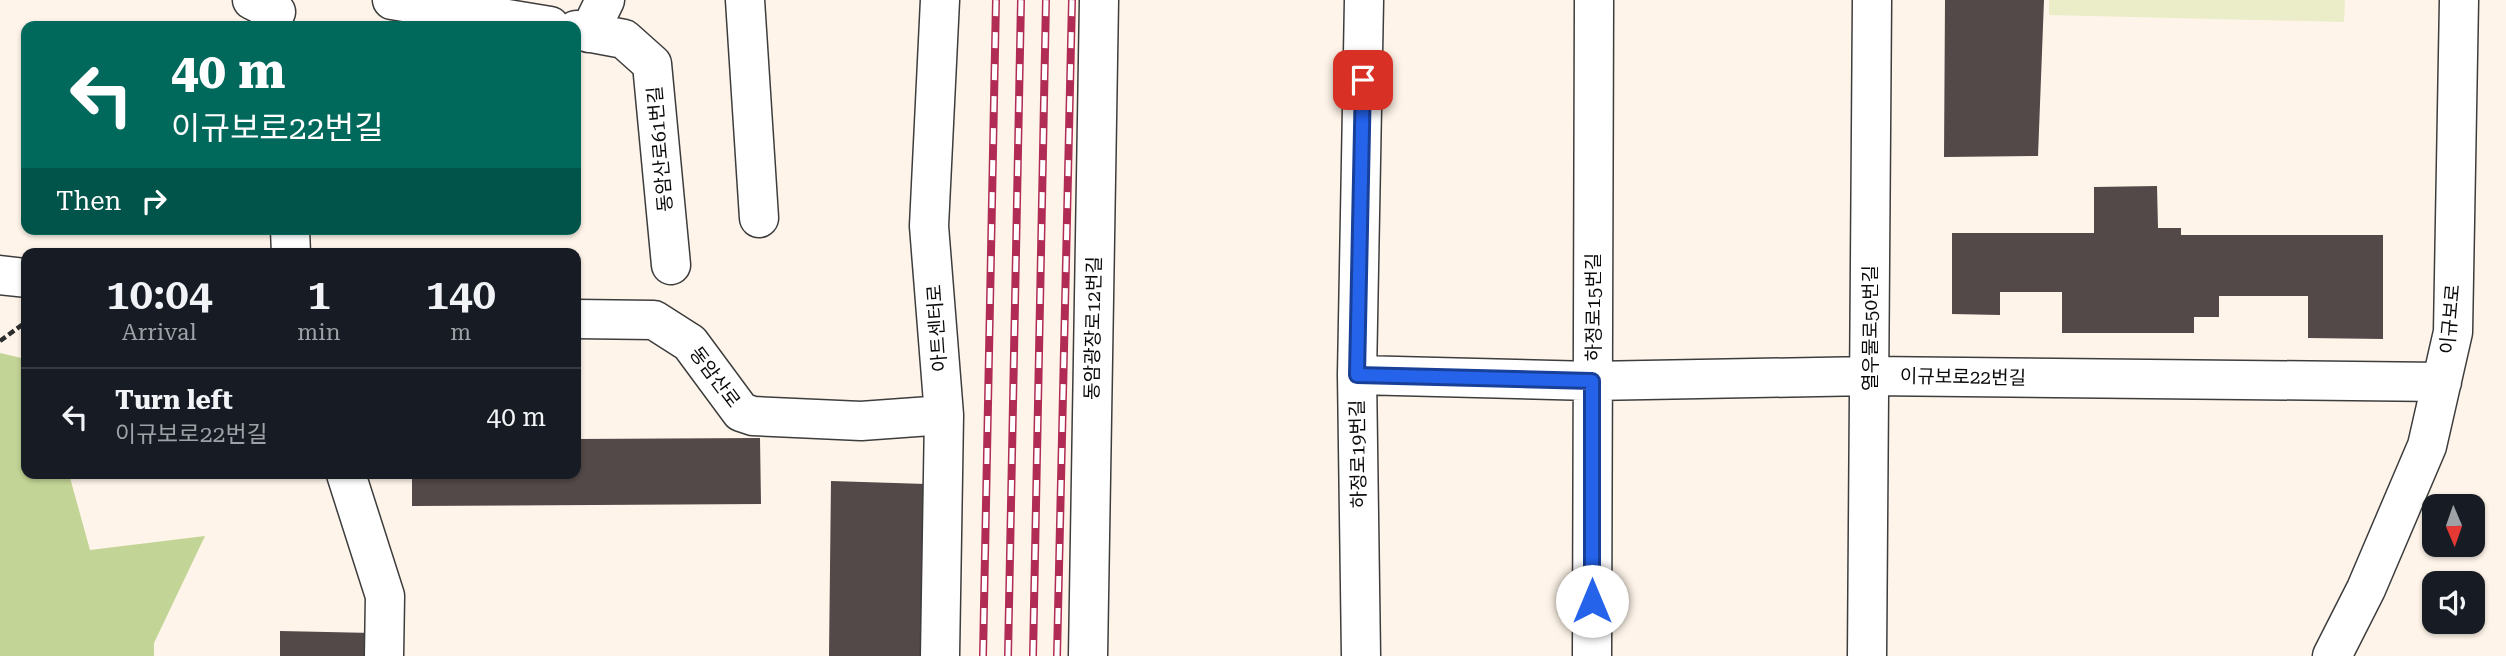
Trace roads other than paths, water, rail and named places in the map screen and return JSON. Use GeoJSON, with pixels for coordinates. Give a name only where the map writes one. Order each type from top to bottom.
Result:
{"type":"FeatureCollection","features":[{"type":"Feature","properties":{"kind":"street"},"geometry":{"type":"LineString","coordinates":[[392,0],[520,21]]}},
{"type":"Feature","properties":{"kind":"street"},"geometry":{"type":"LineString","coordinates":[[745,0],[759,218]]}},
{"type":"Feature","properties":{"kind":"street","name":"아트센터로"},"geometry":{"type":"LineString","coordinates":[[940,0],[929,226],[944,415],[940,656]]}},
{"type":"Feature","properties":{"kind":"street","name":"동암광장로12번길"},"geometry":{"type":"LineString","coordinates":[[1088,656],[1098,0]]}},
{"type":"Feature","properties":{"kind":"street","name":"하정로19번길"},"geometry":{"type":"LineString","coordinates":[[1361,656],[1357,375],[1364,0]]}},
{"type":"Feature","properties":{"kind":"street","name":"하정로15번길"},"geometry":{"type":"LineString","coordinates":[[1592,656],[1594,0]]}},
{"type":"Feature","properties":{"kind":"street","name":"열우물로50번길"},"geometry":{"type":"LineString","coordinates":[[1867,656],[1872,0]]}},
{"type":"Feature","properties":{"kind":"street","name":"이규보로"},"geometry":{"type":"LineString","coordinates":[[2332,656],[2365,589],[2427,446],[2453,332],[2459,0]]}},
{"type":"Feature","properties":{"kind":"street","name":"동암산로61번길"},"geometry":{"type":"LineString","coordinates":[[590,21],[624,38],[652,64],[671,265]]}},
{"type":"Feature","properties":{"kind":"street"},"geometry":{"type":"LineString","coordinates":[[0,275],[21,277]]}},
{"type":"Feature","properties":{"kind":"street","name":"동암산로"},"geometry":{"type":"LineString","coordinates":[[581,319],[654,320],[690,343],[741,412],[753,416],[861,421],[944,415]]}},
{"type":"Feature","properties":{"kind":"street","name":"이규보로22번길"},"geometry":{"type":"LineString","coordinates":[[1357,375],[1592,381],[1870,376],[2442,382]]}},
{"type":"Feature","properties":{"kind":"street"},"geometry":{"type":"LineString","coordinates":[[348,479],[385,596],[384,656]]}},
{"type":"Feature","properties":{"kind":"railway"},"geometry":{"type":"LineString","coordinates":[[983,656],[996,0]]}},
{"type":"Feature","properties":{"kind":"railway"},"geometry":{"type":"LineString","coordinates":[[1008,656],[1021,0]]}},
{"type":"Feature","properties":{"kind":"railway"},"geometry":{"type":"LineString","coordinates":[[1033,656],[1046,0]]}},
{"type":"Feature","properties":{"kind":"railway"},"geometry":{"type":"LineString","coordinates":[[1057,656],[1072,0]]}}]}
